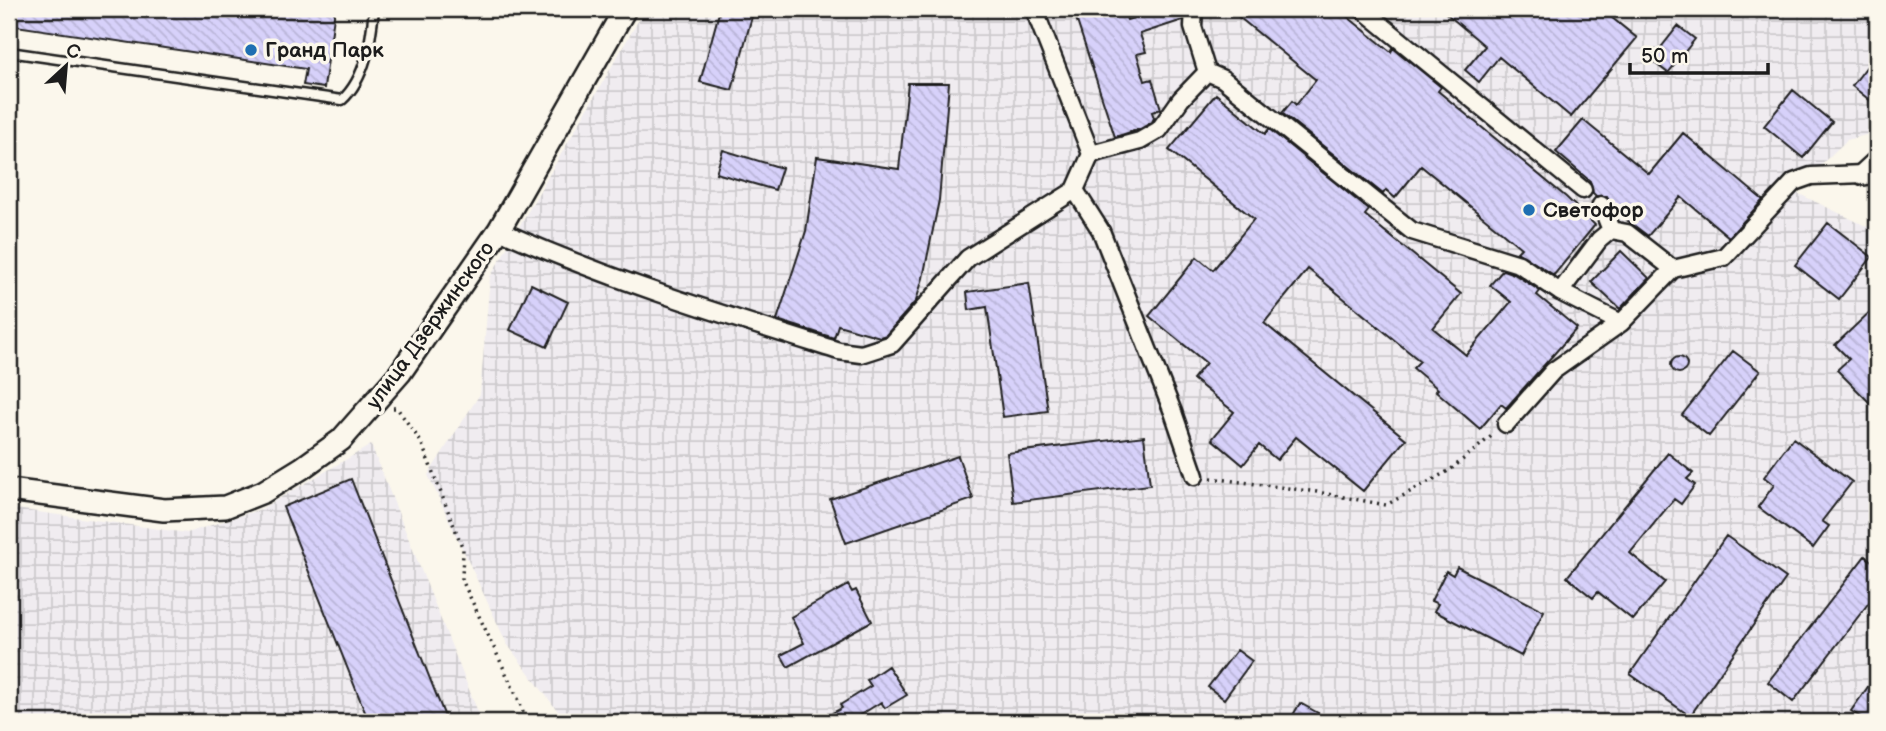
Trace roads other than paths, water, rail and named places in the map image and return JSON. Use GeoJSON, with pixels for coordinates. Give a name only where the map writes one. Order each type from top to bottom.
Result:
{"type":"FeatureCollection","features":[{"type":"Feature","properties":{"kind":"main road","name":"улица Дзержинского"},"geometry":{"type":"LineString","coordinates":[[9,490],[164,510],[225,507],[262,492],[341,440],[400,373],[499,230],[625,9]]}},
{"type":"Feature","properties":{"kind":"street"},"geometry":{"type":"LineString","coordinates":[[499,230],[596,271],[692,306],[839,351],[861,354],[892,344],[968,258],[1075,190],[1091,154],[1034,9]]}},
{"type":"Feature","properties":{"kind":"street"},"geometry":{"type":"LineString","coordinates":[[1194,9],[1193,27],[1207,72],[1223,79],[1412,231],[1519,264],[1560,292],[1621,323]]}},
{"type":"Feature","properties":{"kind":"street"},"geometry":{"type":"LineString","coordinates":[[1363,9],[1583,190]]}},
{"type":"Feature","properties":{"kind":"street"},"geometry":{"type":"LineString","coordinates":[[1091,154],[1140,141],[1159,130],[1181,99],[1207,72]]}},
{"type":"Feature","properties":{"kind":"street"},"geometry":{"type":"LineString","coordinates":[[1506,424],[1553,371],[1621,323],[1673,269],[1724,257],[1794,182],[1811,176],[1871,168]]}},
{"type":"Feature","properties":{"kind":"street"},"geometry":{"type":"LineString","coordinates":[[1075,190],[1101,230],[1173,411],[1195,476]]}},
{"type":"Feature","properties":{"kind":"street"},"geometry":{"type":"LineString","coordinates":[[1601,205],[1611,230]]}},
{"type":"Feature","properties":{"kind":"street"},"geometry":{"type":"LineString","coordinates":[[1560,292],[1599,240],[1611,230]]}},
{"type":"Feature","properties":{"kind":"street"},"geometry":{"type":"LineString","coordinates":[[1611,230],[1627,233],[1673,269]]}},
{"type":"Feature","properties":{"kind":"lane"},"geometry":{"type":"LineString","coordinates":[[9,52],[342,100],[354,89],[362,72],[374,9]]}},
{"type":"Feature","properties":{"kind":"place","name":"Гранд Парк"},"geometry":{"type":"Point","coordinates":[251,50]}},
{"type":"Feature","properties":{"kind":"place","name":"Светофор"},"geometry":{"type":"Point","coordinates":[1529,210]}}]}
